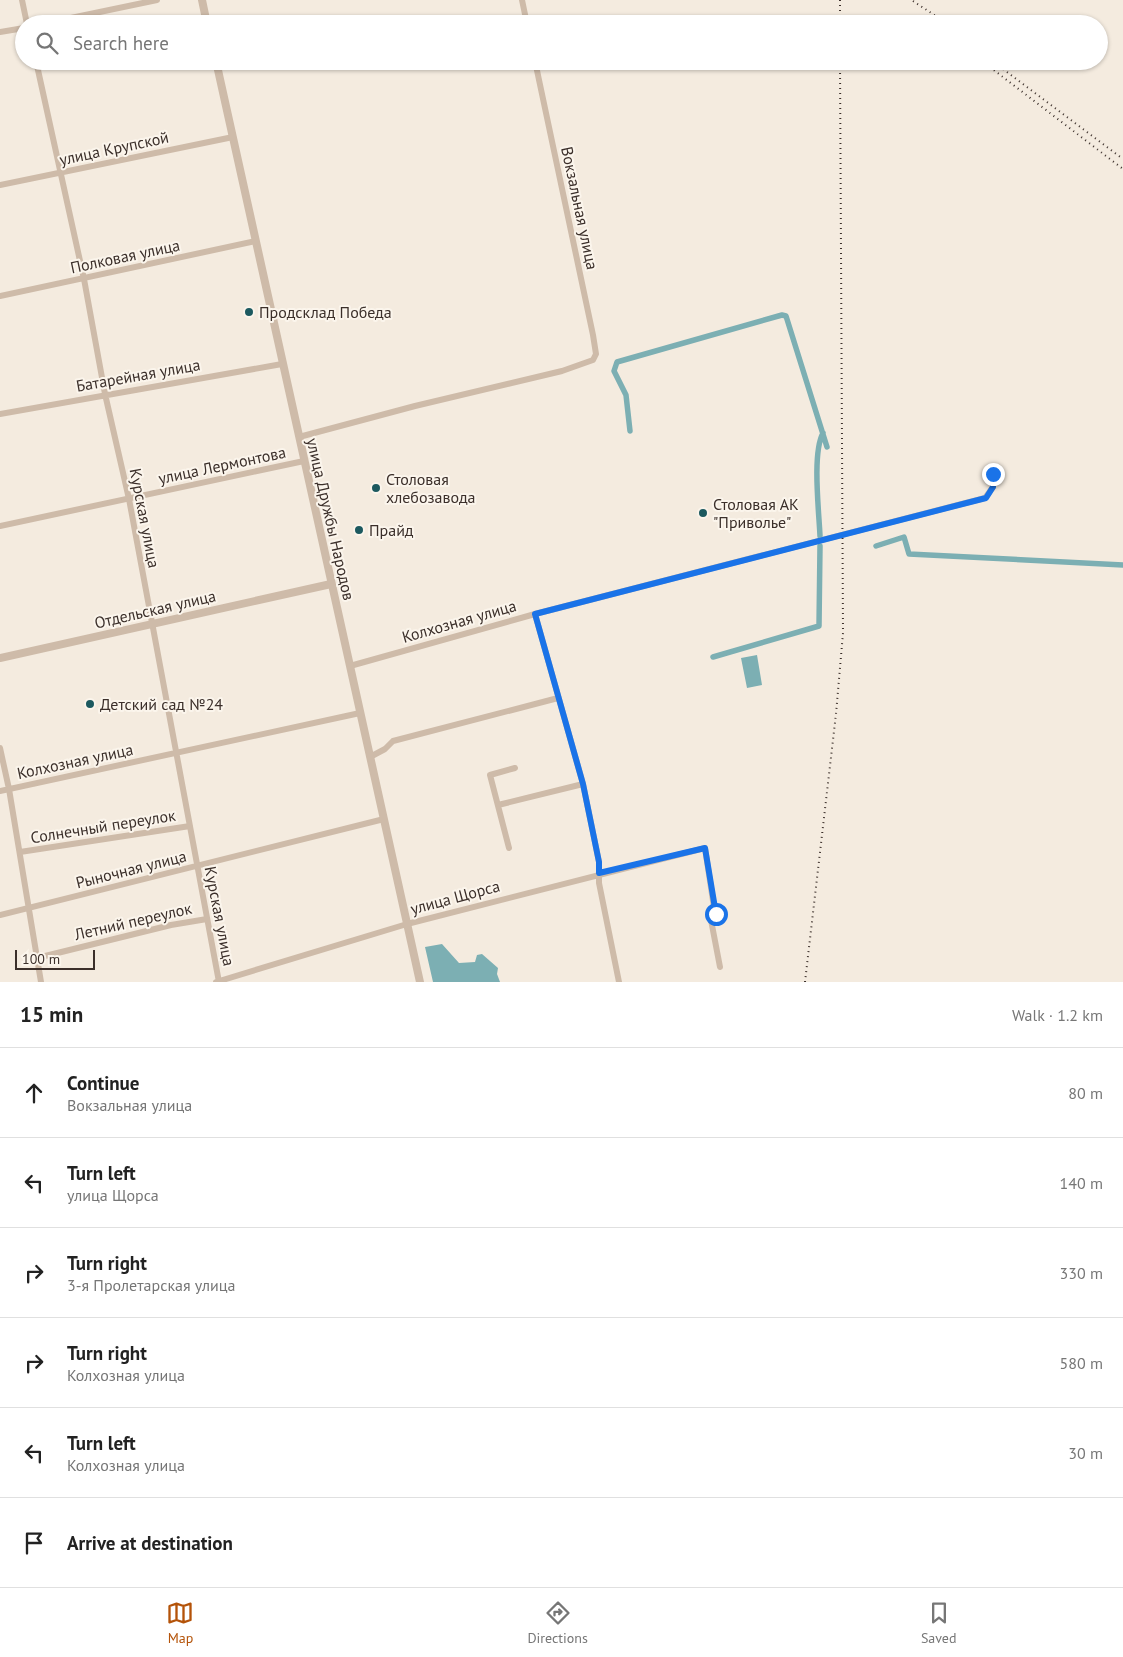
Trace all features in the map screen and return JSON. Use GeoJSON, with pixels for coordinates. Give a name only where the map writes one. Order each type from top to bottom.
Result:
{"type":"FeatureCollection","features":[{"type":"Feature","properties":{"kind":"street"},"geometry":{"type":"LineString","coordinates":[[22,0],[25,15]]}},
{"type":"Feature","properties":{"kind":"street"},"geometry":{"type":"LineString","coordinates":[[85,15],[157,0]]}},
{"type":"Feature","properties":{"kind":"street"},"geometry":{"type":"LineString","coordinates":[[202,0],[205,15]]}},
{"type":"Feature","properties":{"kind":"street"},"geometry":{"type":"LineString","coordinates":[[522,0],[525,15]]}},
{"type":"Feature","properties":{"kind":"street"},"geometry":{"type":"LineString","coordinates":[[0,32],[15,30]]}},
{"type":"Feature","properties":{"kind":"street","name":"Курская улица"},"geometry":{"type":"LineString","coordinates":[[38,70],[84,279],[105,394],[129,499],[151,624],[178,752],[218,982]]}},
{"type":"Feature","properties":{"kind":"street","name":"улица Дружбы Народов"},"geometry":{"type":"LineString","coordinates":[[218,70],[420,982]]}},
{"type":"Feature","properties":{"kind":"street","name":"Вокзальная улица"},"geometry":{"type":"LineString","coordinates":[[537,70],[593,335],[596,354],[593,360]]}},
{"type":"Feature","properties":{"kind":"street","name":"улица Крупской"},"geometry":{"type":"LineString","coordinates":[[0,185],[233,137]]}},
{"type":"Feature","properties":{"kind":"street","name":"Полковая улица"},"geometry":{"type":"LineString","coordinates":[[0,296],[256,241]]}},
{"type":"Feature","properties":{"kind":"street","name":"улица Лермонтова"},"geometry":{"type":"LineString","coordinates":[[298,437],[571,368],[593,360]]}},
{"type":"Feature","properties":{"kind":"street","name":"Батарейная улица"},"geometry":{"type":"LineString","coordinates":[[0,414],[282,364]]}},
{"type":"Feature","properties":{"kind":"street","name":"улица Лермонтова"},"geometry":{"type":"LineString","coordinates":[[0,526],[304,461]]}},
{"type":"Feature","properties":{"kind":"street","name":"Колхозная улица"},"geometry":{"type":"LineString","coordinates":[[350,666],[535,614],[986,498],[993,487],[993,474]]}},
{"type":"Feature","properties":{"kind":"street"},"geometry":{"type":"LineString","coordinates":[[316,588],[325,579],[327,566]]}},
{"type":"Feature","properties":{"kind":"street","name":"Отдельская улица"},"geometry":{"type":"LineString","coordinates":[[0,658],[331,584]]}},
{"type":"Feature","properties":{"kind":"street"},"geometry":{"type":"LineString","coordinates":[[316,588],[327,590],[334,596]]}},
{"type":"Feature","properties":{"kind":"street"},"geometry":{"type":"LineString","coordinates":[[535,614],[583,784],[599,862],[599,873],[619,982]]}},
{"type":"Feature","properties":{"kind":"street"},"geometry":{"type":"LineString","coordinates":[[370,757],[385,749],[394,741],[558,698]]}},
{"type":"Feature","properties":{"kind":"street","name":"Колхозная улица"},"geometry":{"type":"LineString","coordinates":[[0,791],[360,713]]}},
{"type":"Feature","properties":{"kind":"street"},"geometry":{"type":"LineString","coordinates":[[0,748],[9,789],[41,982]]}},
{"type":"Feature","properties":{"kind":"street"},"geometry":{"type":"LineString","coordinates":[[509,848],[490,776],[515,768]]}},
{"type":"Feature","properties":{"kind":"street"},"geometry":{"type":"LineString","coordinates":[[498,805],[583,784]]}},
{"type":"Feature","properties":{"kind":"street","name":"Рыночная улица"},"geometry":{"type":"LineString","coordinates":[[0,915],[384,818]]}},
{"type":"Feature","properties":{"kind":"street","name":"Солнечный переулок"},"geometry":{"type":"LineString","coordinates":[[20,852],[190,826]]}},
{"type":"Feature","properties":{"kind":"street","name":"улица Щорса"},"geometry":{"type":"LineString","coordinates":[[218,982],[407,924],[599,873],[705,848],[716,914],[711,920],[720,966]]}},
{"type":"Feature","properties":{"kind":"street","name":"Летний переулок"},"geometry":{"type":"LineString","coordinates":[[37,958],[207,918]]}},
{"type":"Feature","properties":{"kind":"water"},"geometry":{"type":"Polygon","coordinates":[[[757,655],[762,685],[747,688],[741,658],[757,655]]]}},
{"type":"Feature","properties":{"kind":"water"},"geometry":{"type":"Polygon","coordinates":[[[442,944],[459,963],[475,962],[477,955],[482,954],[498,968],[497,974],[500,982],[433,982],[425,947],[442,944]]]}},
{"type":"Feature","properties":{"kind":"waterway"},"geometry":{"type":"LineString","coordinates":[[630,431],[626,395],[614,371],[617,362],[782,315],[786,316],[827,447]]}},
{"type":"Feature","properties":{"kind":"waterway"},"geometry":{"type":"LineString","coordinates":[[820,536],[817,468],[823,433]]}},
{"type":"Feature","properties":{"kind":"waterway"},"geometry":{"type":"LineString","coordinates":[[876,546],[904,537],[909,554],[1123,565]]}},
{"type":"Feature","properties":{"kind":"waterway"},"geometry":{"type":"LineString","coordinates":[[713,657],[819,626],[820,546]]}},
{"type":"Feature","properties":{"kind":"railway"},"geometry":{"type":"LineString","coordinates":[[840,0],[840,15]]}},
{"type":"Feature","properties":{"kind":"railway"},"geometry":{"type":"LineString","coordinates":[[913,1],[934,15]]}},
{"type":"Feature","properties":{"kind":"railway"},"geometry":{"type":"LineString","coordinates":[[805,982],[836,714],[843,633],[840,70]]}},
{"type":"Feature","properties":{"kind":"railway"},"geometry":{"type":"LineString","coordinates":[[994,70],[1123,169]]}},
{"type":"Feature","properties":{"kind":"railway"},"geometry":{"type":"LineString","coordinates":[[1004,70],[1123,159]]}},
{"type":"Feature","properties":{"kind":"place","name":"Продсклад Победа"},"geometry":{"type":"Point","coordinates":[249,312]}},
{"type":"Feature","properties":{"kind":"place","name":"Столовая хлебозавода"},"geometry":{"type":"Point","coordinates":[376,488]}},
{"type":"Feature","properties":{"kind":"place","name":"Столовая АК \"Приволье\""},"geometry":{"type":"Point","coordinates":[703,513]}},
{"type":"Feature","properties":{"kind":"place","name":"Прайд"},"geometry":{"type":"Point","coordinates":[359,530]}},
{"type":"Feature","properties":{"kind":"place","name":"Детский сад №24"},"geometry":{"type":"Point","coordinates":[90,704]}},
{"type":"Feature","properties":{"kind":"route"},"geometry":{"type":"LineString","coordinates":[[716,914],[705,848],[599,873],[599,862],[583,784],[535,614],[986,498],[993,487],[993,474]]}}]}
